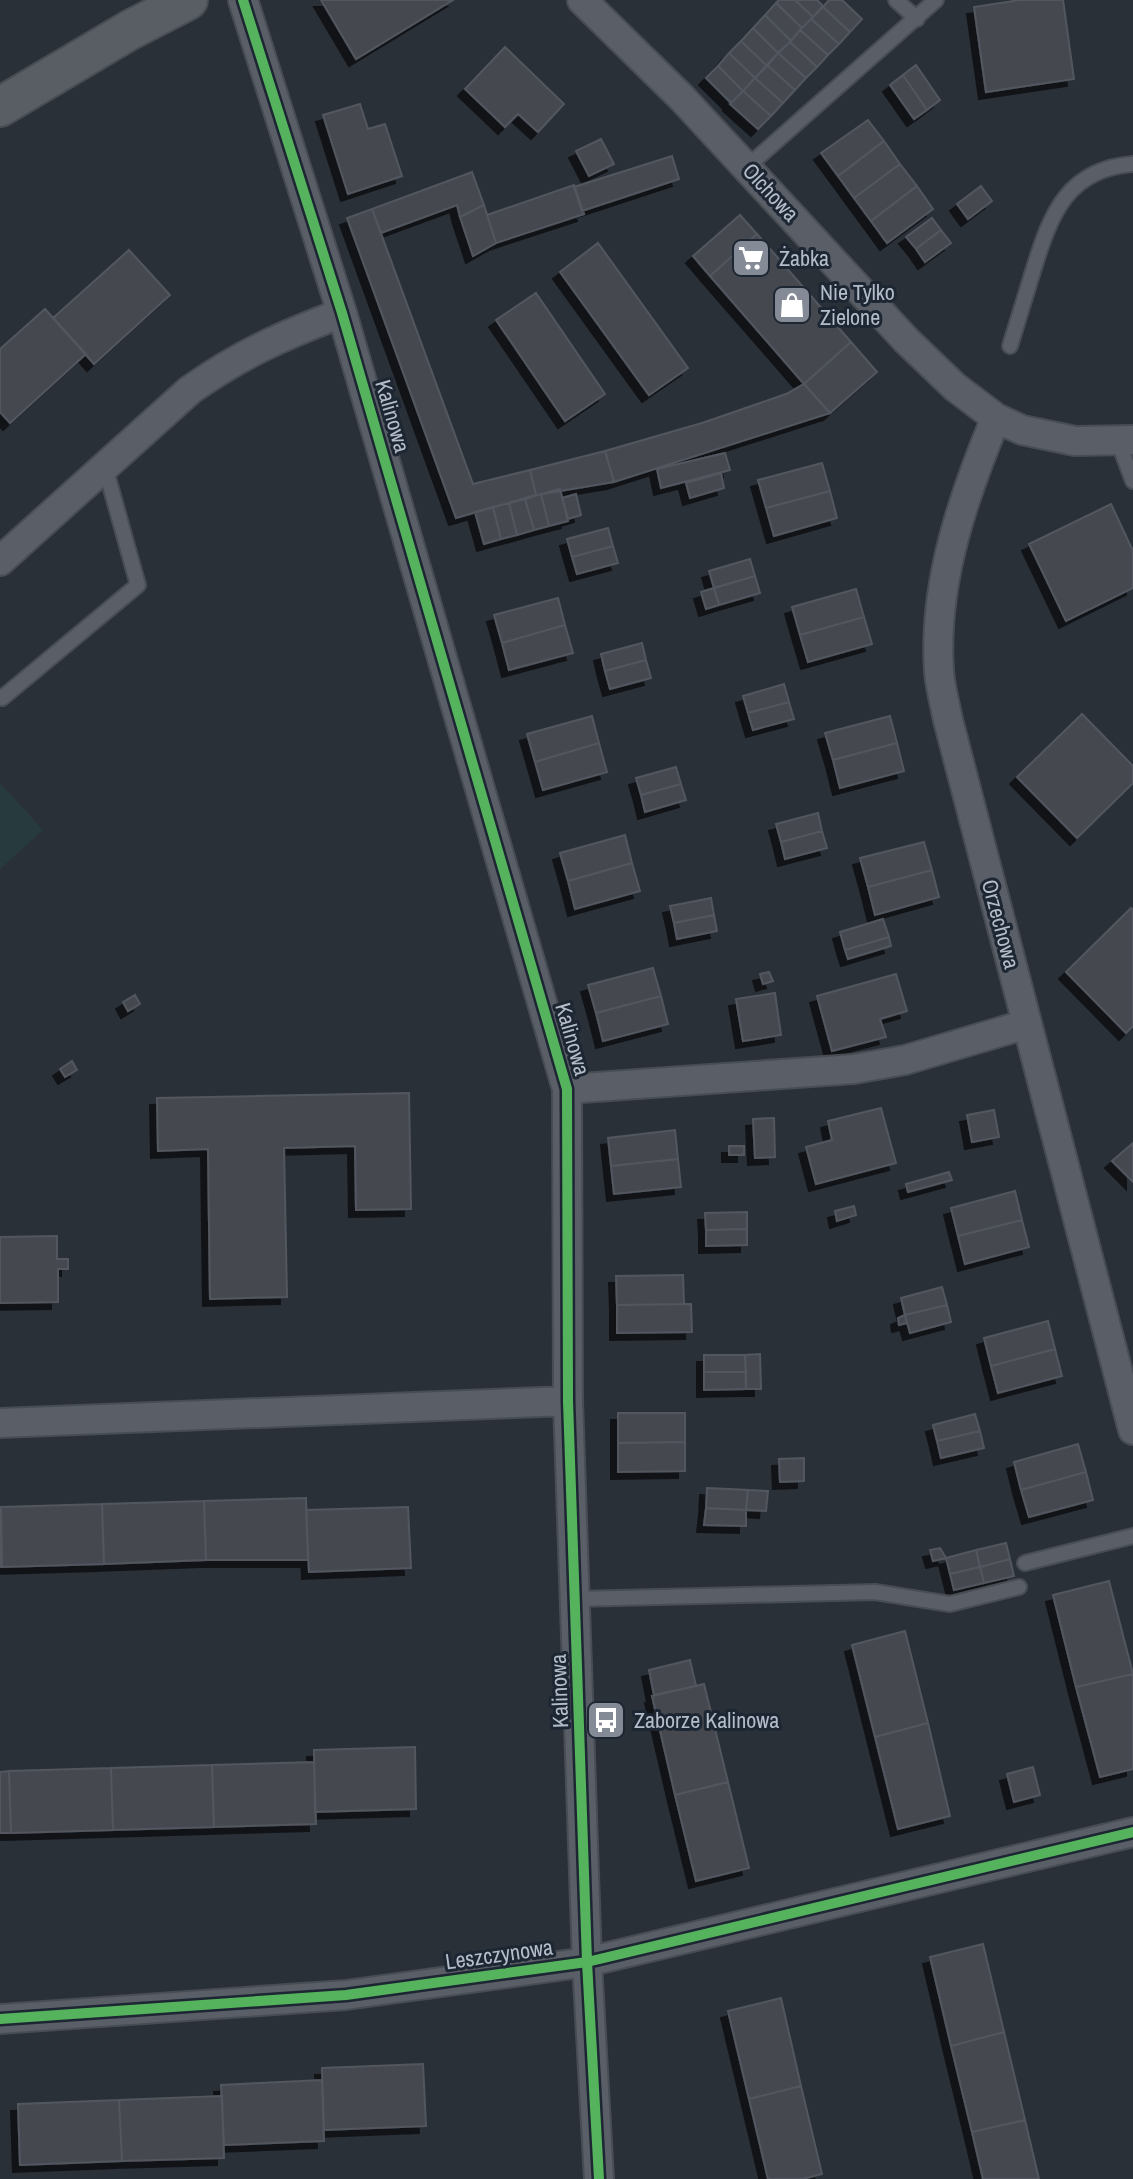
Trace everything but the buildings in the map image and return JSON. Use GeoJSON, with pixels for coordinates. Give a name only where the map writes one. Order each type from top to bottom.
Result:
{"type":"FeatureCollection","features":[{"type":"Feature","properties":{"kind":"street"},"geometry":{"type":"LineString","coordinates":[[0,107],[118,37],[188,0]]}},
{"type":"Feature","properties":{"kind":"street","name":"Kalinowa"},"geometry":{"type":"LineString","coordinates":[[243,0],[342,313],[567,1089],[568,1401],[587,1962],[599,2179]]}},
{"type":"Feature","properties":{"kind":"street","name":"Olchowa"},"geometry":{"type":"LineString","coordinates":[[582,0],[747,167],[906,340],[955,387],[996,418],[1022,430],[1048,438],[1075,441],[1126,440]]}},
{"type":"Feature","properties":{"kind":"street"},"geometry":{"type":"LineString","coordinates":[[0,561],[190,390],[223,367],[278,337],[342,313]]}},
{"type":"Feature","properties":{"kind":"street","name":"Orzechowa"},"geometry":{"type":"LineString","coordinates":[[996,418],[961,506],[944,586],[939,672],[948,720],[1133,1430]]}},
{"type":"Feature","properties":{"kind":"street"},"geometry":{"type":"LineString","coordinates":[[567,1089],[854,1069],[905,1060],[1027,1024]]}},
{"type":"Feature","properties":{"kind":"street"},"geometry":{"type":"LineString","coordinates":[[0,1423],[568,1401]]}},
{"type":"Feature","properties":{"kind":"street","name":"Leszczynowa"},"geometry":{"type":"LineString","coordinates":[[0,2019],[346,1995],[587,1962],[1133,1832]]}},
{"type":"Feature","properties":{"kind":"lane"},"geometry":{"type":"LineString","coordinates":[[896,0],[917,19]]}},
{"type":"Feature","properties":{"kind":"lane"},"geometry":{"type":"LineString","coordinates":[[747,167],[936,0]]}},
{"type":"Feature","properties":{"kind":"lane"},"geometry":{"type":"LineString","coordinates":[[1010,346],[1045,233],[1057,206],[1076,184],[1099,171],[1133,164]]}},
{"type":"Feature","properties":{"kind":"lane"},"geometry":{"type":"LineString","coordinates":[[1126,440],[1133,481]]}},
{"type":"Feature","properties":{"kind":"lane"},"geometry":{"type":"LineString","coordinates":[[0,697],[138,585],[105,467]]}},
{"type":"Feature","properties":{"kind":"lane"},"geometry":{"type":"LineString","coordinates":[[1025,1563],[1133,1536]]}},
{"type":"Feature","properties":{"kind":"lane"},"geometry":{"type":"LineString","coordinates":[[575,1599],[875,1592],[950,1604],[1019,1587]]}},
{"type":"Feature","properties":{"kind":"green space"},"geometry":{"type":"Polygon","coordinates":[[[0,783],[43,830],[0,869],[0,783]]]}},
{"type":"Feature","properties":{"kind":"cycle path"},"geometry":{"type":"LineString","coordinates":[[243,0],[342,313],[567,1089],[568,1401],[587,1962],[599,2179]]}},
{"type":"Feature","properties":{"kind":"cycle path"},"geometry":{"type":"LineString","coordinates":[[0,2019],[346,1995],[587,1962],[1133,1832]]}},
{"type":"Feature","properties":{"kind":"place","name":"Żabka"},"geometry":{"type":"Point","coordinates":[751,258]}},
{"type":"Feature","properties":{"kind":"place","name":"Nie Tylko Zielone"},"geometry":{"type":"Point","coordinates":[792,305]}},
{"type":"Feature","properties":{"kind":"place","name":"Zaborze Kalinowa"},"geometry":{"type":"Point","coordinates":[606,1720]}}]}
